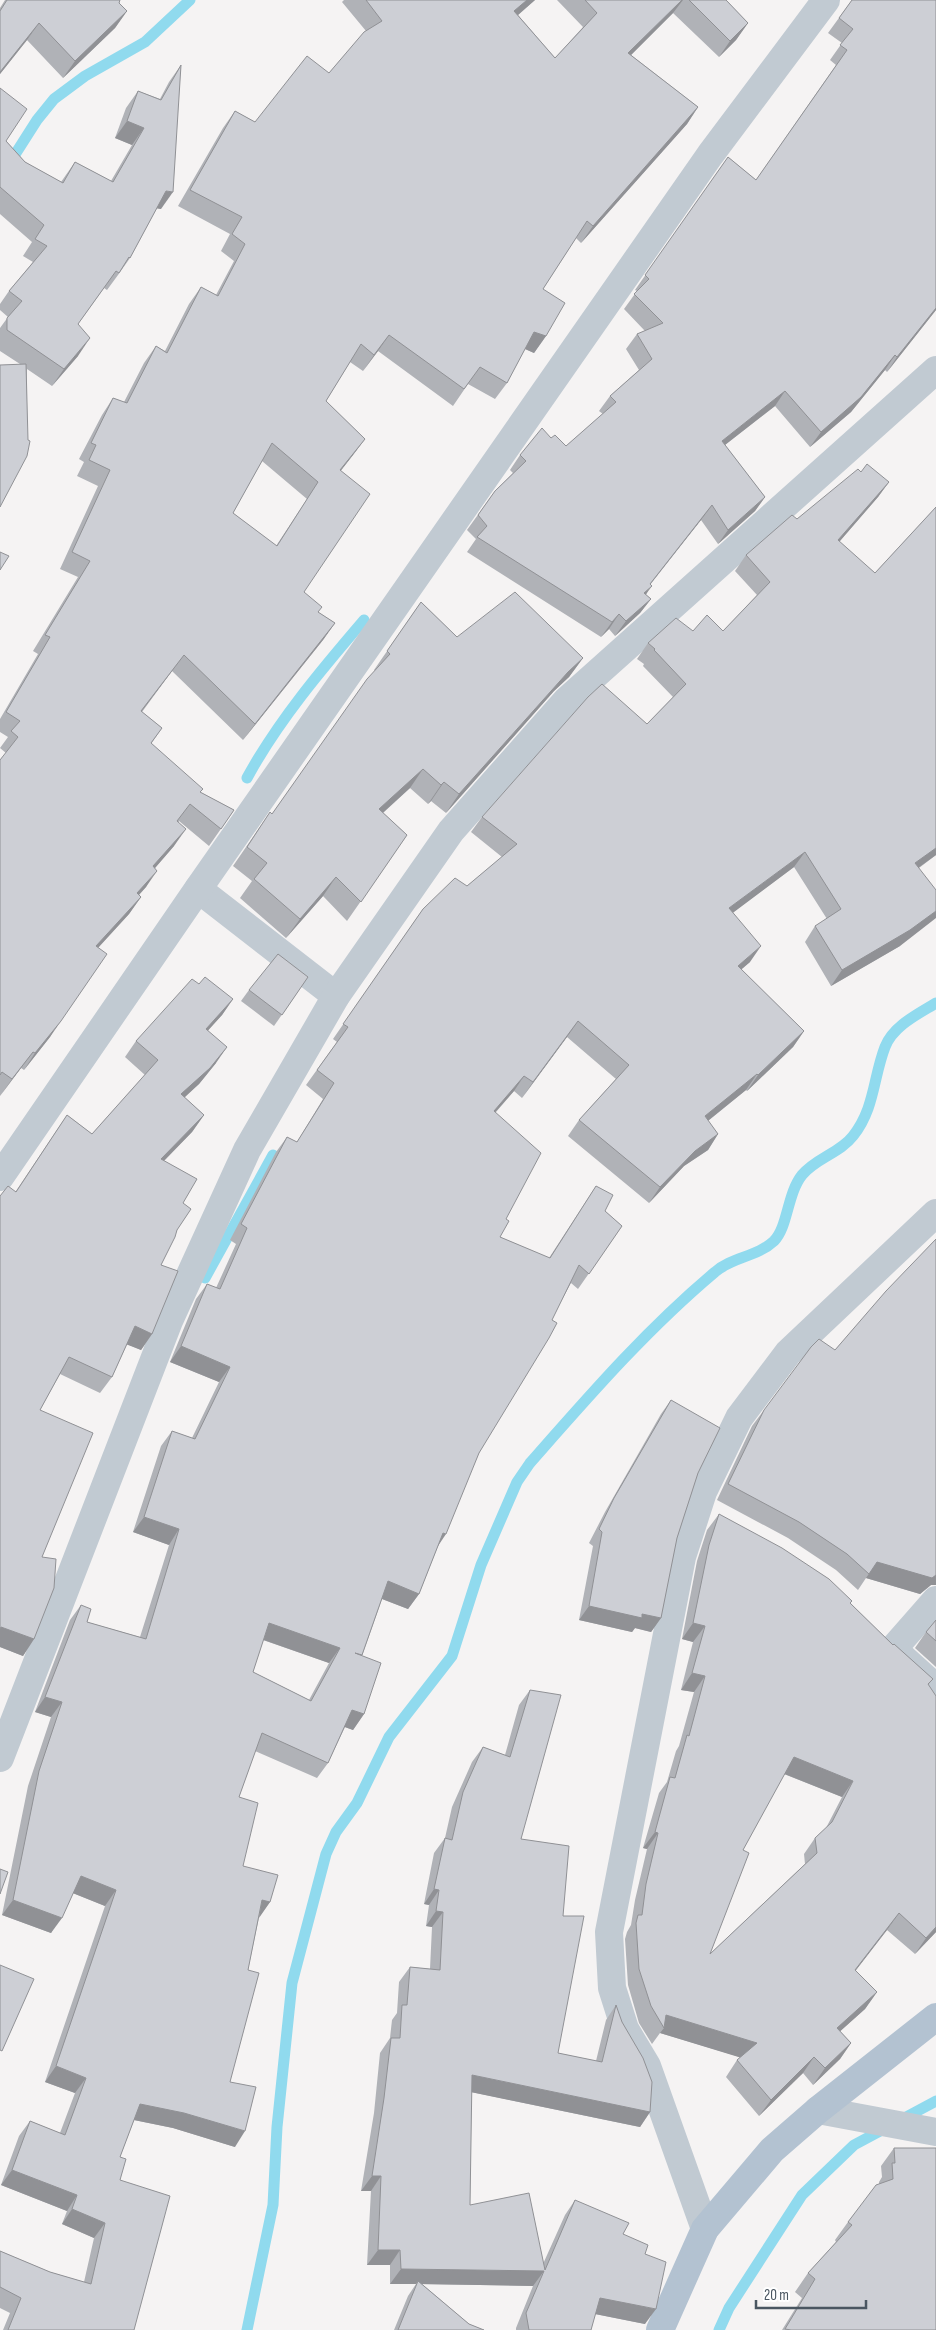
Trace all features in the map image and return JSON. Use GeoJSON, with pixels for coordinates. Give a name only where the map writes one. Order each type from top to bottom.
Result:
{"type":"FeatureCollection","features":[{"type":"Feature","properties":{"kind":"main road"},"geometry":{"type":"LineString","coordinates":[[660,2330],[705,2229],[772,2150],[818,2110],[936,2017]]}},
{"type":"Feature","properties":{"kind":"street"},"geometry":{"type":"LineString","coordinates":[[0,1177],[198,889],[704,163],[826,0]]}},
{"type":"Feature","properties":{"kind":"street"},"geometry":{"type":"LineString","coordinates":[[0,1758],[169,1321],[247,1150],[336,996],[450,831],[566,701],[936,370]]}},
{"type":"Feature","properties":{"kind":"street"},"geometry":{"type":"LineString","coordinates":[[198,889],[336,996]]}},
{"type":"Feature","properties":{"kind":"street"},"geometry":{"type":"LineString","coordinates":[[705,2229],[646,2066],[625,2029],[612,1988],[609,1932],[682,1557],[703,1492],[740,1418],[788,1353],[936,1212]]}},
{"type":"Feature","properties":{"kind":"street"},"geometry":{"type":"LineString","coordinates":[[698,1507],[722,1520]]}},
{"type":"Feature","properties":{"kind":"street"},"geometry":{"type":"LineString","coordinates":[[936,1600],[886,1642],[936,1688]]}},
{"type":"Feature","properties":{"kind":"street"},"geometry":{"type":"LineString","coordinates":[[818,2110],[936,2132]]}},
{"type":"Feature","properties":{"kind":"building"},"geometry":{"type":"Polygon","coordinates":[[[7,0],[120,0],[119,3],[127,11],[75,61],[39,23],[0,72],[0,11],[7,0]]]}},
{"type":"Feature","properties":{"kind":"building"},"geometry":{"type":"Polygon","coordinates":[[[366,0],[527,0],[514,11],[555,58],[597,13],[585,0],[682,0],[628,53],[698,107],[593,226],[587,221],[543,289],[565,303],[546,336],[534,332],[507,383],[480,367],[464,389],[389,335],[374,355],[361,344],[326,401],[365,439],[340,470],[370,494],[304,592],[322,607],[318,612],[335,623],[255,724],[184,655],[141,711],[162,728],[151,743],[203,789],[200,792],[234,810],[221,829],[190,804],[177,821],[186,829],[153,866],[157,871],[137,893],[141,897],[96,946],[107,954],[61,1021],[12,1079],[2,1072],[0,1075],[0,760],[18,737],[11,731],[20,721],[6,712],[50,637],[45,635],[90,561],[72,552],[110,470],[89,460],[96,445],[91,443],[113,398],[127,403],[156,346],[167,353],[201,287],[218,296],[245,244],[232,234],[242,217],[190,190],[235,111],[255,122],[307,56],[329,73],[364,32],[382,21],[366,0]],[[272,443],[233,513],[277,546],[318,482],[272,443]]]}},
{"type":"Feature","properties":{"kind":"building"},"geometry":{"type":"Polygon","coordinates":[[[689,0],[726,0],[748,23],[730,41],[689,0]]]}},
{"type":"Feature","properties":{"kind":"building"},"geometry":{"type":"Polygon","coordinates":[[[852,0],[936,0],[936,308],[897,357],[895,355],[861,397],[821,432],[785,391],[722,441],[765,497],[728,530],[712,505],[650,584],[652,586],[644,593],[651,599],[626,621],[619,614],[612,622],[477,537],[487,526],[478,515],[495,491],[526,461],[520,455],[542,428],[551,438],[555,435],[566,446],[616,402],[610,396],[652,359],[637,334],[663,323],[634,294],[649,279],[645,275],[728,157],[756,180],[847,50],[840,45],[853,29],[839,18],[852,0]]]}},
{"type":"Feature","properties":{"kind":"building"},"geometry":{"type":"Polygon","coordinates":[[[181,65],[173,192],[166,191],[130,258],[119,273],[116,271],[78,324],[90,338],[64,369],[7,330],[7,318],[22,301],[9,291],[47,246],[35,239],[44,225],[0,187],[0,88],[27,109],[6,141],[25,162],[63,183],[75,162],[113,182],[144,128],[127,121],[138,91],[161,100],[181,65]]]}},
{"type":"Feature","properties":{"kind":"building"},"geometry":{"type":"Polygon","coordinates":[[[26,364],[28,440],[30,441],[27,456],[0,507],[0,365],[26,364]]]}},
{"type":"Feature","properties":{"kind":"building"},"geometry":{"type":"Polygon","coordinates":[[[867,464],[889,482],[838,540],[875,573],[936,507],[936,848],[915,863],[936,890],[936,911],[910,930],[842,970],[815,926],[841,909],[805,852],[729,908],[761,946],[738,966],[804,1031],[758,1075],[705,1116],[718,1134],[695,1151],[660,1187],[579,1120],[629,1065],[578,1021],[533,1082],[524,1076],[494,1111],[541,1153],[506,1219],[509,1221],[500,1237],[550,1258],[596,1186],[613,1195],[605,1211],[622,1226],[589,1274],[579,1265],[552,1320],[557,1323],[479,1453],[446,1534],[443,1533],[419,1594],[388,1581],[362,1655],[355,1653],[381,1663],[364,1714],[352,1710],[328,1763],[262,1733],[239,1797],[258,1803],[243,1866],[278,1875],[270,1902],[262,1900],[248,1970],[259,1973],[230,2082],[256,2087],[245,2131],[184,2113],[140,2104],[120,2157],[126,2159],[120,2180],[170,2196],[134,2330],[8,2330],[21,2298],[0,2287],[0,2251],[50,2272],[91,2284],[105,2223],[72,2209],[77,2195],[12,2170],[30,2121],[65,2135],[86,2078],[56,2066],[116,1890],[81,1876],[62,1918],[13,1900],[39,1771],[62,1702],[45,1697],[81,1605],[91,1609],[87,1622],[146,1639],[179,1529],[144,1517],[172,1431],[195,1439],[230,1367],[181,1346],[207,1284],[220,1289],[247,1228],[241,1224],[287,1137],[297,1142],[334,1083],[317,1070],[348,1027],[343,1024],[423,909],[455,878],[467,886],[517,844],[482,817],[588,697],[602,684],[647,724],[686,684],[648,643],[676,618],[693,631],[707,615],[723,631],[770,582],[746,555],[792,515],[797,519],[858,469],[861,472],[867,464]],[[269,1623],[253,1672],[311,1701],[340,1648],[269,1623]]]}},
{"type":"Feature","properties":{"kind":"building"},"geometry":{"type":"Polygon","coordinates":[[[0,552],[9,556],[0,570],[0,552]]]}},
{"type":"Feature","properties":{"kind":"building"},"geometry":{"type":"Polygon","coordinates":[[[515,592],[583,658],[568,672],[459,794],[444,782],[441,785],[423,769],[379,809],[407,835],[361,902],[336,877],[300,919],[254,879],[267,863],[247,847],[270,812],[272,814],[367,679],[390,654],[387,651],[421,602],[457,637],[515,592]]]}},
{"type":"Feature","properties":{"kind":"building"},"geometry":{"type":"Polygon","coordinates":[[[278,954],[308,977],[282,1015],[249,990],[278,954]]]}},
{"type":"Feature","properties":{"kind":"building"},"geometry":{"type":"Polygon","coordinates":[[[205,977],[233,999],[206,1029],[227,1047],[210,1068],[181,1094],[204,1115],[161,1159],[197,1179],[183,1203],[191,1209],[177,1230],[161,1265],[178,1271],[152,1334],[135,1326],[112,1377],[69,1357],[40,1410],[93,1433],[42,1557],[56,1559],[54,1588],[34,1639],[1,1627],[0,1629],[0,1196],[8,1186],[16,1192],[67,1115],[92,1134],[158,1060],[136,1041],[192,979],[199,984],[205,977]]]}},
{"type":"Feature","properties":{"kind":"building"},"geometry":{"type":"Polygon","coordinates":[[[936,1239],[936,1575],[932,1578],[877,1562],[869,1574],[847,1554],[799,1522],[728,1484],[764,1410],[811,1347],[819,1339],[835,1350],[886,1291],[936,1239]]]}},
{"type":"Feature","properties":{"kind":"building"},"geometry":{"type":"Polygon","coordinates":[[[671,1400],[720,1428],[698,1473],[677,1538],[661,1618],[642,1614],[642,1618],[589,1606],[602,1532],[599,1529],[614,1498],[671,1400]]]}},
{"type":"Feature","properties":{"kind":"building"},"geometry":{"type":"Polygon","coordinates":[[[719,1514],[782,1548],[829,1579],[852,1601],[850,1603],[893,1645],[933,1679],[928,1684],[936,1696],[936,1927],[926,1938],[899,1913],[855,1970],[877,1992],[837,2028],[851,2043],[825,2068],[814,2057],[771,2100],[737,2060],[757,2043],[666,2015],[664,2028],[651,2006],[639,1969],[636,1923],[638,1915],[642,1915],[646,1884],[658,1833],[655,1832],[670,1777],[675,1778],[687,1735],[689,1736],[705,1676],[692,1673],[705,1626],[693,1623],[709,1545],[719,1514]],[[794,1757],[743,1850],[749,1853],[710,1954],[817,1853],[815,1838],[832,1822],[853,1781],[794,1757]]]}},
{"type":"Feature","properties":{"kind":"building"},"geometry":{"type":"Polygon","coordinates":[[[936,1620],[936,1641],[926,1632],[936,1620]]]}},
{"type":"Feature","properties":{"kind":"building"},"geometry":{"type":"Polygon","coordinates":[[[530,1690],[561,1695],[521,1839],[569,1846],[563,1916],[584,1916],[558,2053],[602,2062],[616,2005],[622,2022],[643,2058],[652,2082],[650,2112],[472,2075],[470,2205],[529,2193],[545,2270],[575,2200],[629,2223],[623,2234],[648,2245],[645,2254],[666,2262],[656,2309],[600,2298],[591,2330],[529,2330],[526,2313],[544,2271],[401,2269],[400,2250],[378,2250],[381,2176],[372,2176],[391,2038],[400,2038],[402,2005],[407,2005],[410,1967],[440,1970],[443,1912],[436,1911],[439,1890],[434,1889],[445,1838],[452,1840],[463,1792],[483,1747],[510,1757],[530,1690]]]}},
{"type":"Feature","properties":{"kind":"building"},"geometry":{"type":"Polygon","coordinates":[[[0,1869],[8,1872],[0,1894],[0,1869]]]}},
{"type":"Feature","properties":{"kind":"building"},"geometry":{"type":"Polygon","coordinates":[[[0,1965],[34,1979],[2,2051],[0,2050],[0,1965]]]}},
{"type":"Feature","properties":{"kind":"building"},"geometry":{"type":"Polygon","coordinates":[[[894,2148],[936,2148],[936,2330],[785,2329],[815,2279],[808,2273],[852,2225],[848,2222],[876,2185],[893,2179],[892,2163],[895,2163],[894,2148]]]}},
{"type":"Feature","properties":{"kind":"building"},"geometry":{"type":"Polygon","coordinates":[[[418,2281],[469,2324],[484,2330],[398,2330],[418,2281]]]}},
{"type":"Feature","properties":{"kind":"waterway"},"geometry":{"type":"LineString","coordinates":[[0,178],[37,120],[54,99],[85,76],[145,42],[190,0]]}},
{"type":"Feature","properties":{"kind":"waterway"},"geometry":{"type":"LineString","coordinates":[[247,778],[272,736],[317,676],[364,620]]}},
{"type":"Feature","properties":{"kind":"waterway"},"geometry":{"type":"LineString","coordinates":[[247,2330],[273,2205],[277,2127],[292,1983],[326,1854],[336,1832],[357,1803],[389,1737],[452,1656],[481,1565],[517,1482],[530,1463],[574,1413],[665,1317],[722,1267],[760,1250],[774,1241],[779,1235],[793,1191],[802,1175],[814,1164],[848,1142],[866,1115],[881,1059],[889,1040],[907,1021],[936,1003]]}},
{"type":"Feature","properties":{"kind":"waterway"},"geometry":{"type":"LineString","coordinates":[[205,1278],[273,1155]]}},
{"type":"Feature","properties":{"kind":"waterway"},"geometry":{"type":"LineString","coordinates":[[719,2330],[729,2308],[802,2195],[854,2145],[936,2101]]}}]}
